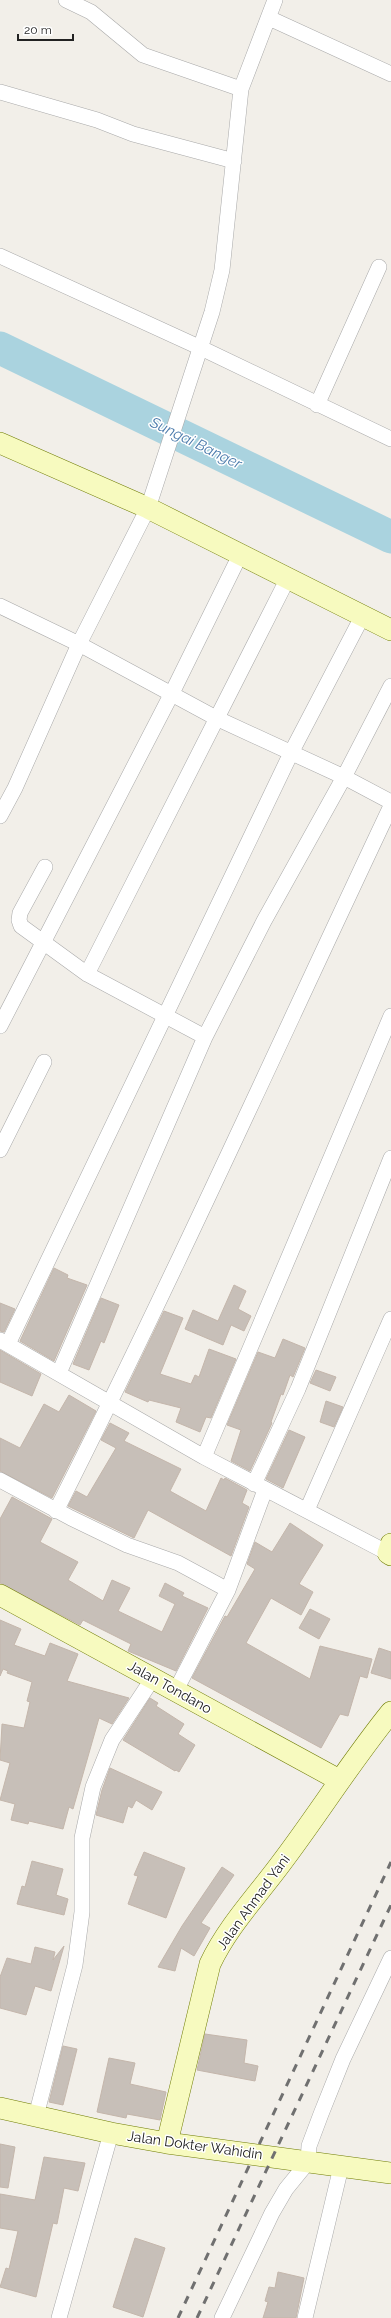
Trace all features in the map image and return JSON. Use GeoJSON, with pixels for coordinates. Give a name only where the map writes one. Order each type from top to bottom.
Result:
{"type":"FeatureCollection","features":[{"type":"Feature","properties":{"kind":"street"},"geometry":{"type":"LineString","coordinates":[[66,0],[91,12],[143,55],[241,89]]}},
{"type":"Feature","properties":{"kind":"street"},"geometry":{"type":"LineString","coordinates":[[0,816],[15,788],[79,644],[150,502],[200,352],[222,270],[241,89],[275,0]]}},
{"type":"Feature","properties":{"kind":"street"},"geometry":{"type":"LineString","coordinates":[[269,18],[391,74]]}},
{"type":"Feature","properties":{"kind":"street"},"geometry":{"type":"LineString","coordinates":[[0,92],[97,120],[133,134],[234,161]]}},
{"type":"Feature","properties":{"kind":"street"},"geometry":{"type":"LineString","coordinates":[[0,256],[200,352],[391,439]]}},
{"type":"Feature","properties":{"kind":"street"},"geometry":{"type":"LineString","coordinates":[[317,405],[379,267]]}},
{"type":"Feature","properties":{"kind":"street"},"geometry":{"type":"LineString","coordinates":[[1,446],[150,502],[240,554],[391,630]]}},
{"type":"Feature","properties":{"kind":"street"},"geometry":{"type":"LineString","coordinates":[[0,1026],[172,692],[240,554]]}},
{"type":"Feature","properties":{"kind":"street"},"geometry":{"type":"LineString","coordinates":[[87,974],[288,578]]}},
{"type":"Feature","properties":{"kind":"street"},"geometry":{"type":"LineString","coordinates":[[0,606],[79,644],[172,692],[216,718],[291,754],[344,777],[391,802]]}},
{"type":"Feature","properties":{"kind":"street"},"geometry":{"type":"LineString","coordinates":[[363,615],[291,754],[166,1015],[4,1342],[204,1457],[260,1487],[390,1551]]}},
{"type":"Feature","properties":{"kind":"street"},"geometry":{"type":"LineString","coordinates":[[58,1373],[205,1037],[264,921],[344,777],[391,686]]}},
{"type":"Feature","properties":{"kind":"street"},"geometry":{"type":"LineString","coordinates":[[56,1511],[110,1404],[391,806]]}},
{"type":"Feature","properties":{"kind":"street"},"geometry":{"type":"LineString","coordinates":[[45,867],[19,920],[21,926],[42,943],[87,974],[205,1037]]}},
{"type":"Feature","properties":{"kind":"street"},"geometry":{"type":"LineString","coordinates":[[204,1457],[391,1016]]}},
{"type":"Feature","properties":{"kind":"street"},"geometry":{"type":"LineString","coordinates":[[0,1150],[44,1062]]}},
{"type":"Feature","properties":{"kind":"street"},"geometry":{"type":"LineString","coordinates":[[176,1690],[228,1590],[260,1487],[391,1158]]}},
{"type":"Feature","properties":{"kind":"street"},"geometry":{"type":"LineString","coordinates":[[307,1510],[391,1319]]}},
{"type":"Feature","properties":{"kind":"street"},"geometry":{"type":"LineString","coordinates":[[0,1480],[56,1511],[127,1545],[178,1563],[228,1590]]}},
{"type":"Feature","properties":{"kind":"street","name":"Jalan Tondano"},"geometry":{"type":"LineString","coordinates":[[0,1595],[339,1780]]}},
{"type":"Feature","properties":{"kind":"street"},"geometry":{"type":"LineString","coordinates":[[36,2116],[75,1965],[82,1912],[82,1838],[93,1787],[112,1740],[154,1678]]}},
{"type":"Feature","properties":{"kind":"street","name":"Jalan Ahmad Yani"},"geometry":{"type":"LineString","coordinates":[[167,2143],[210,1964],[215,1953],[237,1919],[282,1863],[339,1780],[391,1712]]}},
{"type":"Feature","properties":{"kind":"street"},"geometry":{"type":"LineString","coordinates":[[222,2318],[272,2213],[286,2189],[308,2162],[309,2146],[343,2059],[391,1958]]}},
{"type":"Feature","properties":{"kind":"street","name":"Jalan Dokter Wahidin"},"geometry":{"type":"LineString","coordinates":[[0,2108],[111,2133],[167,2143],[391,2173]]}},
{"type":"Feature","properties":{"kind":"street"},"geometry":{"type":"LineString","coordinates":[[59,2318],[111,2133]]}},
{"type":"Feature","properties":{"kind":"street"},"geometry":{"type":"LineString","coordinates":[[305,2318],[341,2167]]}},
{"type":"Feature","properties":{"kind":"building"},"geometry":{"type":"Polygon","coordinates":[[[54,1268],[68,1275],[67,1278],[87,1285],[54,1361],[20,1341],[54,1268]]]}},
{"type":"Feature","properties":{"kind":"building"},"geometry":{"type":"Polygon","coordinates":[[[234,1285],[246,1291],[238,1309],[251,1316],[244,1331],[231,1325],[223,1345],[185,1329],[193,1310],[218,1321],[234,1285]]]}},
{"type":"Feature","properties":{"kind":"building"},"geometry":{"type":"Polygon","coordinates":[[[101,1298],[119,1305],[104,1343],[101,1341],[89,1370],[73,1364],[101,1298]]]}},
{"type":"Feature","properties":{"kind":"building"},"geometry":{"type":"Polygon","coordinates":[[[0,1303],[15,1309],[4,1332],[0,1331],[0,1303]]]}},
{"type":"Feature","properties":{"kind":"building"},"geometry":{"type":"Polygon","coordinates":[[[164,1311],[183,1318],[160,1374],[191,1384],[195,1375],[199,1377],[209,1349],[236,1359],[211,1418],[206,1417],[200,1432],[176,1422],[181,1408],[149,1400],[148,1402],[125,1392],[164,1311]]]}},
{"type":"Feature","properties":{"kind":"building"},"geometry":{"type":"Polygon","coordinates":[[[283,1339],[305,1348],[293,1377],[290,1375],[283,1395],[281,1394],[271,1422],[272,1423],[250,1471],[231,1461],[241,1430],[227,1425],[258,1352],[275,1358],[283,1339]]]}},
{"type":"Feature","properties":{"kind":"building"},"geometry":{"type":"Polygon","coordinates":[[[0,1350],[41,1374],[32,1396],[0,1382],[0,1350]]]}},
{"type":"Feature","properties":{"kind":"building"},"geometry":{"type":"Polygon","coordinates":[[[316,1370],[336,1377],[330,1391],[310,1383],[316,1370]]]}},
{"type":"Feature","properties":{"kind":"building"},"geometry":{"type":"Polygon","coordinates":[[[69,1395],[96,1411],[52,1498],[0,1471],[0,1438],[20,1448],[44,1404],[59,1412],[69,1395]]]}},
{"type":"Feature","properties":{"kind":"building"},"geometry":{"type":"Polygon","coordinates":[[[326,1401],[343,1407],[334,1427],[320,1422],[326,1401]]]}},
{"type":"Feature","properties":{"kind":"building"},"geometry":{"type":"Polygon","coordinates":[[[110,1423],[129,1433],[124,1441],[181,1469],[170,1491],[206,1511],[221,1478],[224,1480],[225,1478],[247,1490],[242,1503],[249,1507],[231,1556],[148,1510],[134,1538],[68,1506],[76,1491],[87,1497],[116,1448],[101,1440],[110,1423]]]}},
{"type":"Feature","properties":{"kind":"building"},"geometry":{"type":"Polygon","coordinates":[[[289,1430],[305,1437],[283,1488],[266,1479],[289,1430]]]}},
{"type":"Feature","properties":{"kind":"building"},"geometry":{"type":"Polygon","coordinates":[[[12,1497],[52,1519],[40,1542],[78,1562],[68,1580],[103,1601],[112,1580],[130,1588],[118,1611],[162,1632],[175,1604],[159,1596],[165,1583],[184,1593],[182,1596],[208,1608],[176,1671],[128,1651],[131,1644],[83,1620],[80,1625],[0,1583],[0,1519],[12,1497]]]}},
{"type":"Feature","properties":{"kind":"building"},"geometry":{"type":"Polygon","coordinates":[[[290,1523],[323,1545],[299,1584],[313,1592],[301,1615],[271,1598],[246,1643],[310,1679],[320,1646],[372,1659],[367,1678],[360,1676],[348,1716],[340,1714],[321,1748],[192,1678],[225,1616],[227,1617],[255,1569],[247,1564],[255,1542],[272,1552],[290,1523]]]}},
{"type":"Feature","properties":{"kind":"building"},"geometry":{"type":"Polygon","coordinates":[[[310,1609],[330,1619],[319,1639],[299,1628],[310,1609]]]}},
{"type":"Feature","properties":{"kind":"building"},"geometry":{"type":"Polygon","coordinates":[[[0,1620],[21,1629],[14,1645],[45,1656],[50,1643],[78,1654],[67,1681],[129,1698],[112,1724],[99,1718],[73,1809],[69,1807],[63,1829],[29,1821],[28,1824],[11,1820],[15,1804],[0,1800],[10,1763],[0,1760],[2,1724],[24,1728],[30,1702],[27,1701],[32,1682],[7,1673],[8,1671],[3,1669],[0,1676],[0,1620]]]}},
{"type":"Feature","properties":{"kind":"building"},"geometry":{"type":"Polygon","coordinates":[[[379,1648],[391,1652],[391,1679],[371,1673],[379,1648]]]}},
{"type":"Feature","properties":{"kind":"building"},"geometry":{"type":"Polygon","coordinates":[[[150,1698],[158,1703],[156,1706],[184,1724],[178,1734],[195,1745],[179,1772],[123,1740],[150,1698]]]}},
{"type":"Feature","properties":{"kind":"building"},"geometry":{"type":"Polygon","coordinates":[[[110,1768],[162,1792],[152,1810],[136,1800],[132,1808],[128,1806],[123,1823],[96,1815],[102,1790],[110,1768]]]}},
{"type":"Feature","properties":{"kind":"building"},"geometry":{"type":"Polygon","coordinates":[[[144,1852],[185,1868],[166,1918],[128,1904],[138,1876],[134,1875],[144,1852]]]}},
{"type":"Feature","properties":{"kind":"building"},"geometry":{"type":"Polygon","coordinates":[[[32,1861],[63,1869],[56,1895],[68,1899],[64,1915],[17,1904],[22,1886],[25,1887],[32,1861]]]}},
{"type":"Feature","properties":{"kind":"building"},"geometry":{"type":"Polygon","coordinates":[[[222,1867],[234,1875],[201,1923],[210,1928],[194,1956],[181,1948],[175,1971],[158,1967],[182,1926],[222,1867]]]}},
{"type":"Feature","properties":{"kind":"building"},"geometry":{"type":"Polygon","coordinates":[[[64,1946],[51,1991],[35,1986],[26,2015],[0,2008],[0,1977],[7,1958],[31,1964],[35,1947],[55,1952],[53,1960],[64,1946]]]}},
{"type":"Feature","properties":{"kind":"building"},"geometry":{"type":"Polygon","coordinates":[[[205,2034],[247,2040],[244,2063],[258,2066],[255,2081],[197,2070],[205,2034]]]}},
{"type":"Feature","properties":{"kind":"building"},"geometry":{"type":"Polygon","coordinates":[[[63,2046],[77,2049],[63,2105],[49,2102],[63,2046]]]}},
{"type":"Feature","properties":{"kind":"building"},"geometry":{"type":"Polygon","coordinates":[[[109,2058],[135,2063],[130,2084],[166,2092],[160,2120],[127,2114],[126,2118],[97,2112],[109,2058]]]}},
{"type":"Feature","properties":{"kind":"building"},"geometry":{"type":"Polygon","coordinates":[[[0,2144],[15,2147],[8,2188],[0,2187],[0,2144]]]}},
{"type":"Feature","properties":{"kind":"building"},"geometry":{"type":"Polygon","coordinates":[[[44,2157],[85,2163],[78,2191],[64,2188],[57,2224],[53,2223],[36,2297],[0,2287],[6,2268],[9,2269],[18,2231],[0,2228],[0,2194],[35,2200],[44,2157]]]}},
{"type":"Feature","properties":{"kind":"building"},"geometry":{"type":"Polygon","coordinates":[[[135,2238],[165,2248],[143,2317],[113,2307],[135,2238]]]}},
{"type":"Feature","properties":{"kind":"building"},"geometry":{"type":"Polygon","coordinates":[[[278,2272],[304,2278],[296,2318],[263,2318],[268,2302],[265,2301],[269,2287],[275,2288],[278,2272]]]}},
{"type":"Feature","properties":{"kind":"waterway","name":"Sungai Banger"},"geometry":{"type":"LineString","coordinates":[[0,348],[391,537]]}},
{"type":"Feature","properties":{"kind":"railway"},"geometry":{"type":"LineString","coordinates":[[178,2318],[391,1862]]}},
{"type":"Feature","properties":{"kind":"railway"},"geometry":{"type":"LineString","coordinates":[[197,2318],[391,1905]]}}]}
